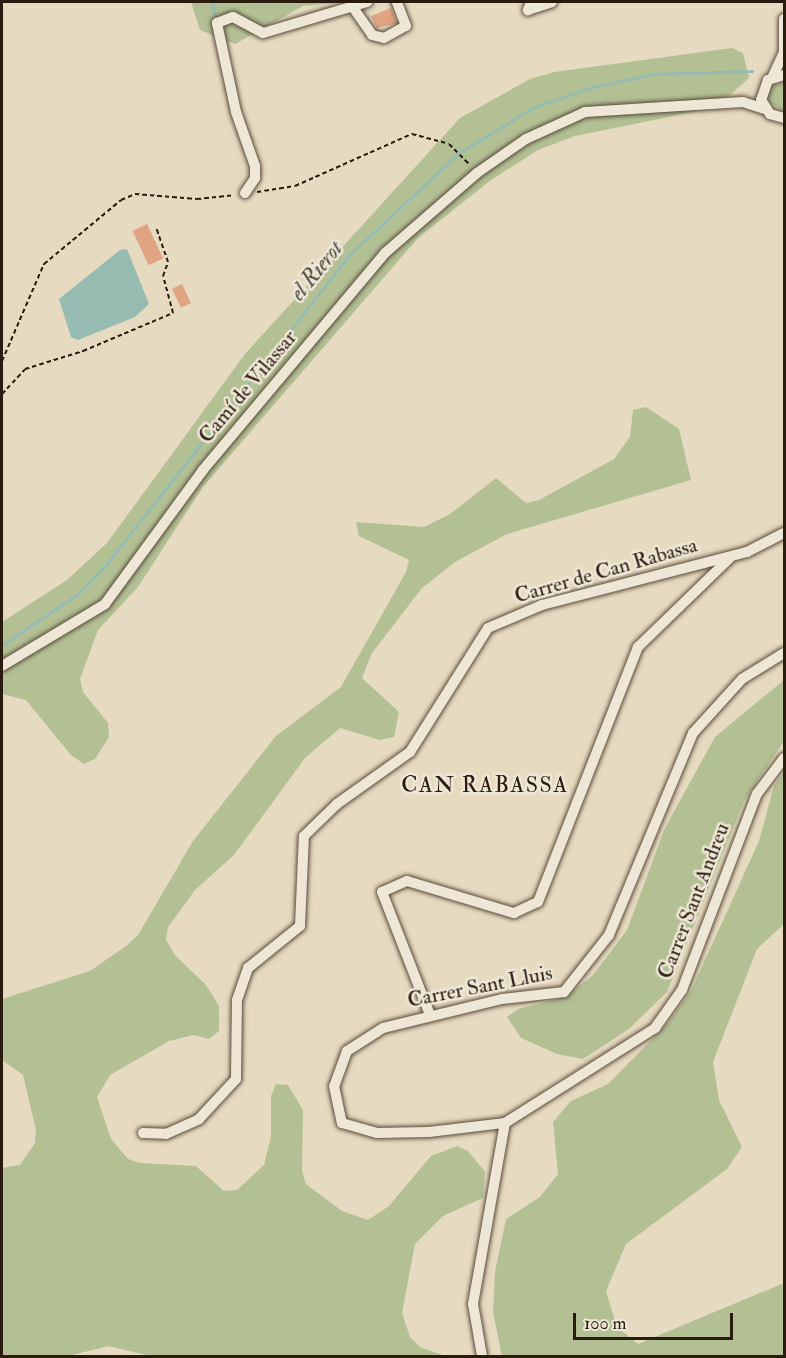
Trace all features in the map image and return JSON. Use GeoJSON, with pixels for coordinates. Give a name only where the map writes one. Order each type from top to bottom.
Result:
{"type":"FeatureCollection","features":[{"type":"Feature","properties":{"kind":"street"},"geometry":{"type":"LineString","coordinates":[[245,193],[255,178],[255,166],[236,112],[217,23],[233,17],[263,33],[368,2]]}},
{"type":"Feature","properties":{"kind":"street"},"geometry":{"type":"LineString","coordinates":[[352,6],[372,35],[384,38],[406,26],[397,2]]}},
{"type":"Feature","properties":{"kind":"street"},"geometry":{"type":"LineString","coordinates":[[531,2],[528,10],[552,2]]}},
{"type":"Feature","properties":{"kind":"street"},"geometry":{"type":"LineString","coordinates":[[743,102],[763,88],[772,78],[784,52],[784,19]]}},
{"type":"Feature","properties":{"kind":"street"},"geometry":{"type":"LineString","coordinates":[[772,78],[784,75]]}},
{"type":"Feature","properties":{"kind":"street"},"geometry":{"type":"LineString","coordinates":[[763,88],[766,110]]}},
{"type":"Feature","properties":{"kind":"street","name":"Camí de Vilassar"},"geometry":{"type":"LineString","coordinates":[[2,666],[105,604],[203,470],[385,253],[477,173],[526,139],[585,112],[743,102],[784,118]]}},
{"type":"Feature","properties":{"kind":"street","name":"Carrer de Can Rabassa"},"geometry":{"type":"LineString","coordinates":[[142,1133],[166,1134],[199,1119],[236,1079],[237,1000],[248,968],[300,926],[304,836],[337,804],[410,752],[489,628],[542,605],[733,555],[784,533]]}},
{"type":"Feature","properties":{"kind":"street"},"geometry":{"type":"LineString","coordinates":[[430,1015],[382,892],[407,881],[514,913],[538,902],[638,647],[733,555]]}},
{"type":"Feature","properties":{"kind":"street","name":"Carrer Sant Lluis"},"geometry":{"type":"LineString","coordinates":[[505,1122],[387,1133],[342,1123],[334,1086],[347,1051],[383,1028],[502,999],[564,992],[609,935],[693,733],[742,679],[784,653]]}},
{"type":"Feature","properties":{"kind":"street","name":"Carrer Sant Andreu"},"geometry":{"type":"LineString","coordinates":[[505,1122],[655,1028],[682,990],[757,794],[784,758]]}},
{"type":"Feature","properties":{"kind":"street"},"geometry":{"type":"LineString","coordinates":[[482,1356],[473,1304],[505,1122]]}},
{"type":"Feature","properties":{"kind":"path"},"geometry":{"type":"LineString","coordinates":[[2,361],[44,264],[121,200],[135,194],[197,199],[295,186],[405,136],[449,144],[473,167]]}},
{"type":"Feature","properties":{"kind":"path"},"geometry":{"type":"LineString","coordinates":[[2,394],[25,369],[83,351],[173,313],[162,276],[168,262],[156,228]]}},
{"type":"Feature","properties":{"kind":"green space"},"geometry":{"type":"Polygon","coordinates":[[[191,2],[347,2],[303,6],[235,44],[200,30],[191,2]]]}},
{"type":"Feature","properties":{"kind":"green space"},"geometry":{"type":"Polygon","coordinates":[[[732,48],[743,53],[749,78],[730,95],[693,112],[575,136],[538,150],[491,180],[418,238],[202,488],[138,587],[98,630],[80,679],[83,692],[108,723],[109,737],[95,759],[84,764],[71,755],[26,700],[2,694],[2,622],[67,580],[107,543],[245,354],[460,118],[530,79],[554,72],[732,48]]]}},
{"type":"Feature","properties":{"kind":"green space"},"geometry":{"type":"Polygon","coordinates":[[[784,82],[784,110],[781,110],[770,103],[768,95],[772,86],[784,82]]]}},
{"type":"Feature","properties":{"kind":"green space"},"geometry":{"type":"Polygon","coordinates":[[[646,407],[679,429],[691,480],[507,534],[455,562],[422,588],[372,653],[362,678],[399,712],[394,737],[380,740],[340,728],[305,758],[234,855],[195,890],[168,927],[166,940],[175,955],[206,985],[219,1006],[219,1031],[209,1039],[194,1035],[169,1041],[110,1075],[97,1097],[111,1139],[128,1159],[140,1163],[196,1166],[224,1191],[237,1190],[264,1165],[271,1137],[271,1096],[276,1084],[288,1085],[303,1110],[302,1171],[306,1184],[342,1211],[368,1220],[389,1206],[431,1156],[457,1146],[468,1151],[485,1172],[483,1198],[443,1216],[415,1244],[402,1313],[410,1337],[420,1347],[445,1356],[150,1356],[109,1346],[68,1356],[2,1356],[2,1168],[20,1165],[35,1143],[36,1130],[23,1075],[2,1060],[2,999],[90,971],[138,935],[193,841],[276,736],[341,687],[406,572],[409,560],[359,536],[356,522],[424,527],[450,514],[496,478],[526,503],[539,500],[614,459],[630,437],[633,410],[646,407]]]}},
{"type":"Feature","properties":{"kind":"green space"},"geometry":{"type":"Polygon","coordinates":[[[784,680],[784,741],[744,801],[667,992],[629,1029],[583,1059],[557,1054],[521,1038],[507,1017],[518,1009],[566,997],[593,975],[627,930],[665,828],[715,737],[784,680]]]}},
{"type":"Feature","properties":{"kind":"green space"},"geometry":{"type":"Polygon","coordinates":[[[784,772],[784,924],[757,949],[713,1062],[719,1100],[742,1147],[727,1169],[626,1244],[606,1291],[617,1327],[638,1344],[784,1283],[784,1356],[502,1356],[493,1312],[495,1272],[506,1219],[540,1197],[558,1174],[553,1122],[571,1101],[608,1084],[667,1024],[691,991],[759,841],[774,786],[784,772]]]}},
{"type":"Feature","properties":{"kind":"water"},"geometry":{"type":"Polygon","coordinates":[[[127,249],[149,304],[135,317],[78,340],[71,337],[59,299],[120,250],[127,249]]]}},
{"type":"Feature","properties":{"kind":"building"},"geometry":{"type":"Polygon","coordinates":[[[391,8],[397,23],[377,28],[371,16],[391,8]]]}},
{"type":"Feature","properties":{"kind":"building"},"geometry":{"type":"Polygon","coordinates":[[[147,224],[163,258],[149,265],[132,231],[147,224]]]}},
{"type":"Feature","properties":{"kind":"building"},"geometry":{"type":"Polygon","coordinates":[[[182,284],[191,303],[181,308],[172,289],[182,284]]]}},
{"type":"Feature","properties":{"kind":"waterway"},"geometry":{"type":"LineString","coordinates":[[212,2],[216,20]]}},
{"type":"Feature","properties":{"kind":"waterway","name":"el Rierot"},"geometry":{"type":"LineString","coordinates":[[2,645],[78,594],[104,567],[351,253],[459,153],[534,107],[593,87],[653,74],[752,71]]}},
{"type":"Feature","properties":{"kind":"district","name":"CAN RABASSA"},"geometry":{"type":"Point","coordinates":[485,786]}}]}
